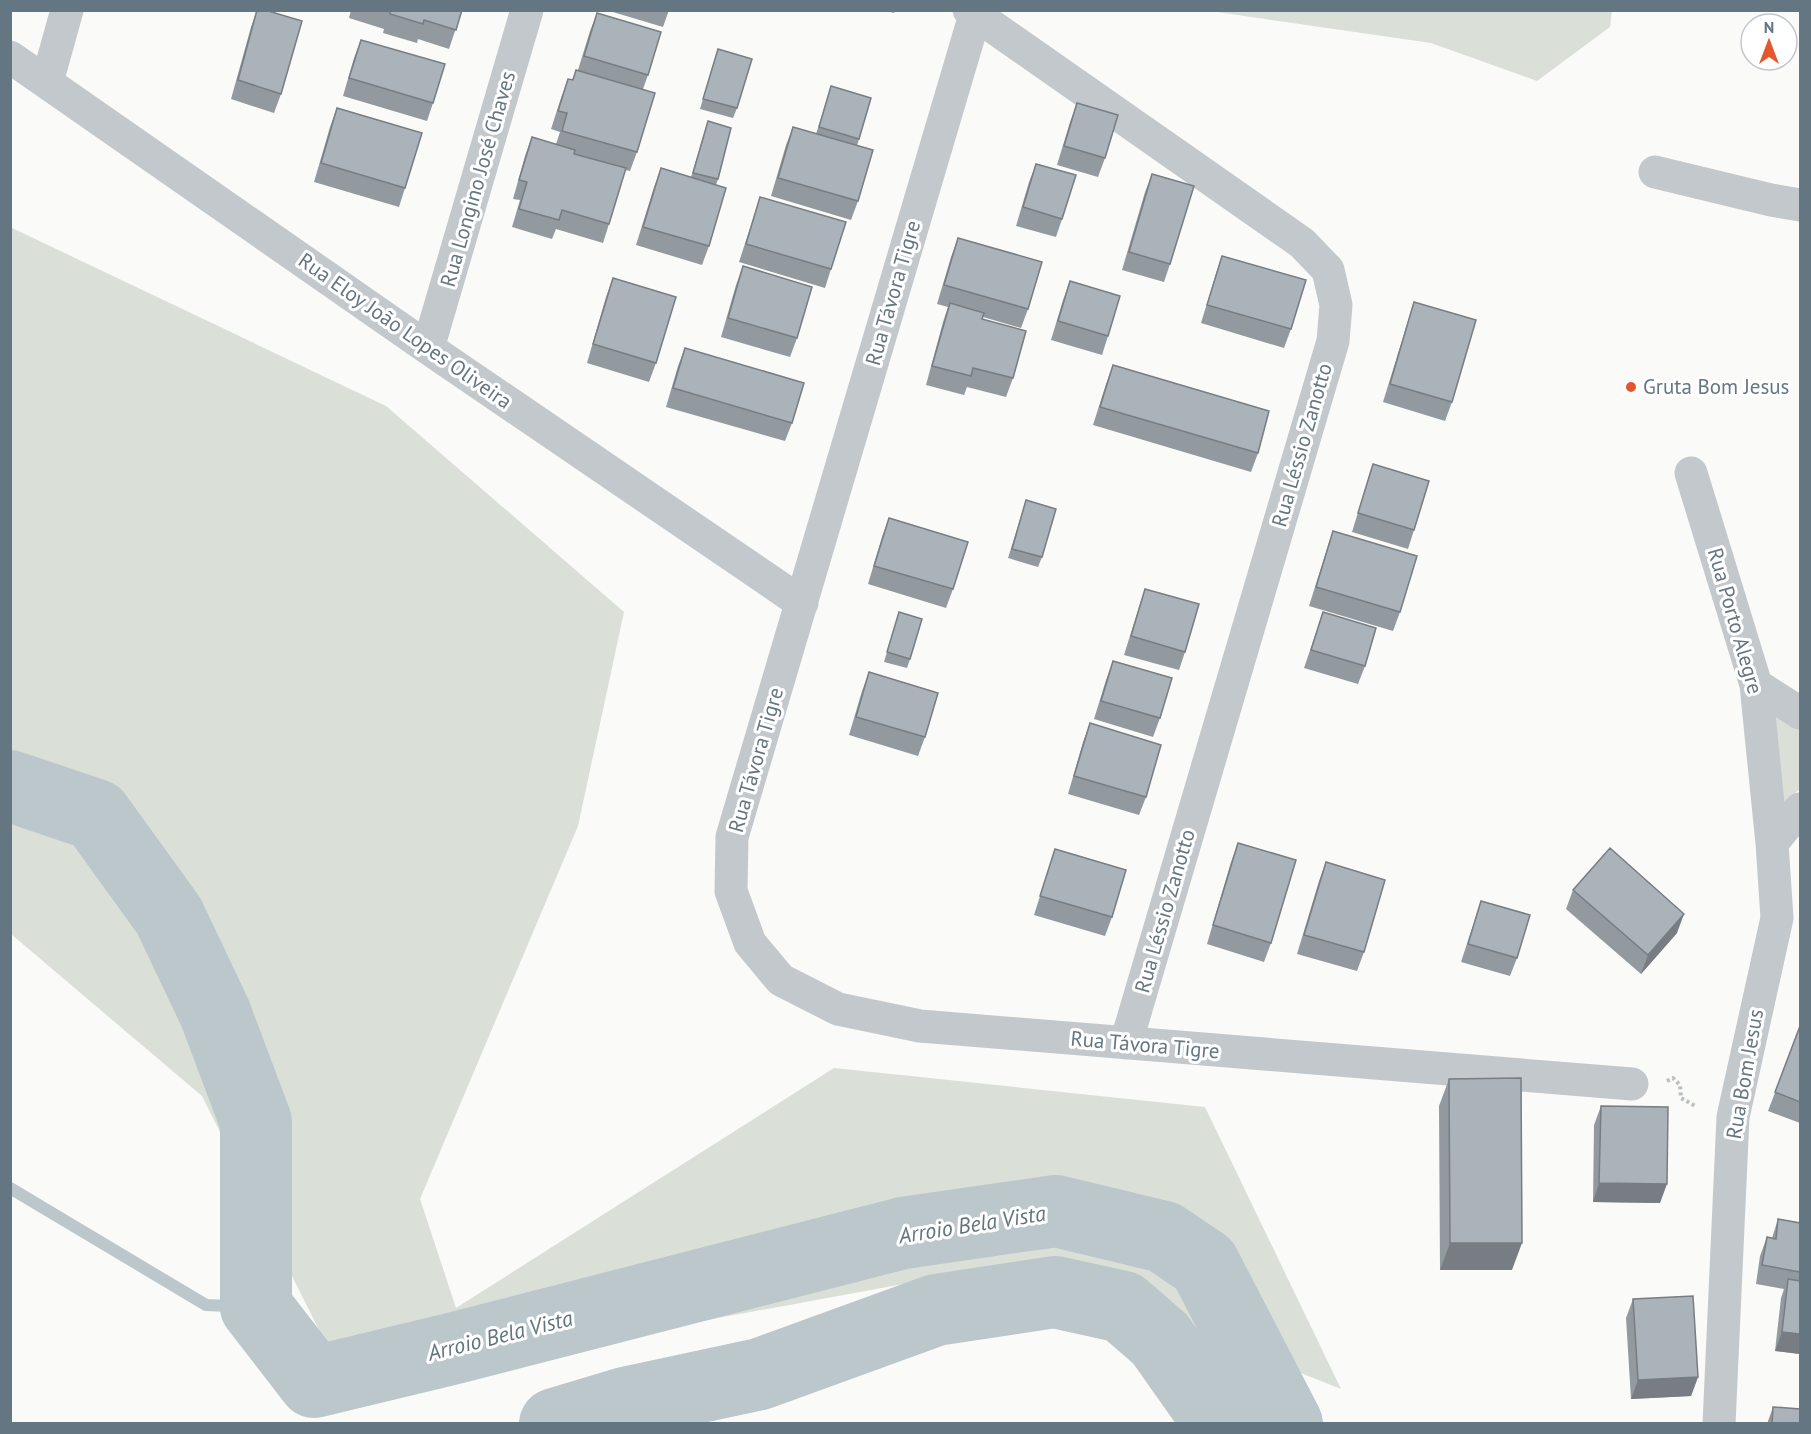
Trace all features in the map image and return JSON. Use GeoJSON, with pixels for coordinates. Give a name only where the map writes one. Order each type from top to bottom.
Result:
{"type":"FeatureCollection","features":[{"type":"Feature","properties":{"kind":"street"},"geometry":{"type":"LineString","coordinates":[[46,82],[67,10]]}},
{"type":"Feature","properties":{"kind":"street","name":"Rua Longino José Chaves"},"geometry":{"type":"LineString","coordinates":[[428,348],[527,10]]}},
{"type":"Feature","properties":{"kind":"street","name":"Rua Távora Tigre"},"geometry":{"type":"LineString","coordinates":[[972,13],[732,837],[731,891],[750,944],[780,980],[838,1009],[920,1026],[1632,1084]]}},
{"type":"Feature","properties":{"kind":"street","name":"Rua Léssio Zanotto"},"geometry":{"type":"LineString","coordinates":[[972,13],[1302,243],[1328,270],[1336,305],[1332,341],[1126,1043]]}},
{"type":"Feature","properties":{"kind":"street","name":"Rua Eloy João Lopes Oliveira"},"geometry":{"type":"LineString","coordinates":[[10,57],[428,348],[802,603]]}},
{"type":"Feature","properties":{"kind":"street"},"geometry":{"type":"LineString","coordinates":[[1655,172],[1800,205]]}},
{"type":"Feature","properties":{"kind":"street","name":"Rua Porto Alegre"},"geometry":{"type":"LineString","coordinates":[[1691,473],[1756,685],[1772,843]]}},
{"type":"Feature","properties":{"kind":"street"},"geometry":{"type":"LineString","coordinates":[[1756,685],[1800,712]]}},
{"type":"Feature","properties":{"kind":"street"},"geometry":{"type":"LineString","coordinates":[[1772,843],[1800,809]]}},
{"type":"Feature","properties":{"kind":"street","name":"Rua Bom Jesus"},"geometry":{"type":"LineString","coordinates":[[1719,1424],[1733,1117],[1789,923],[1772,843]]}},
{"type":"Feature","properties":{"kind":"path"},"geometry":{"type":"LineString","coordinates":[[1632,1084],[1656,1088],[1673,1078],[1680,1085],[1681,1098],[1694,1107],[1733,1117]]}},
{"type":"Feature","properties":{"kind":"shaded area"},"geometry":{"type":"Polygon","coordinates":[[[1210,11],[1612,11],[1610,27],[1537,81],[1431,43],[1210,11]]]}},
{"type":"Feature","properties":{"kind":"shaded area"},"geometry":{"type":"Polygon","coordinates":[[[10,227],[386,406],[624,612],[578,826],[420,1199],[456,1308],[834,1068],[1205,1107],[1341,1389],[1023,1262],[347,1386],[202,1096],[11,934],[10,227]]]}},
{"type":"Feature","properties":{"kind":"shaded area"},"geometry":{"type":"Polygon","coordinates":[[[1766,711],[1800,729],[1800,789],[1777,809],[1766,711]]]}},
{"type":"Feature","properties":{"kind":"building"},"geometry":{"type":"Polygon","coordinates":[[[257,10],[265,10],[302,21],[281,94],[238,80],[257,10]]]}},
{"type":"Feature","properties":{"kind":"building"},"geometry":{"type":"Polygon","coordinates":[[[390,10],[462,10],[456,30],[424,20],[423,24],[390,14],[390,10]]]}},
{"type":"Feature","properties":{"kind":"building"},"geometry":{"type":"Polygon","coordinates":[[[597,13],[661,32],[648,75],[584,56],[597,13]]]}},
{"type":"Feature","properties":{"kind":"building"},"geometry":{"type":"Polygon","coordinates":[[[361,40],[445,64],[433,103],[349,78],[361,40]]]}},
{"type":"Feature","properties":{"kind":"building"},"geometry":{"type":"Polygon","coordinates":[[[718,49],[752,59],[737,108],[703,99],[718,49]]]}},
{"type":"Feature","properties":{"kind":"building"},"geometry":{"type":"Polygon","coordinates":[[[576,70],[655,93],[637,152],[562,131],[567,113],[558,111],[568,79],[573,80],[576,70]]]}},
{"type":"Feature","properties":{"kind":"building"},"geometry":{"type":"Polygon","coordinates":[[[831,86],[871,98],[859,139],[819,127],[831,86]]]}},
{"type":"Feature","properties":{"kind":"building"},"geometry":{"type":"Polygon","coordinates":[[[1077,103],[1118,115],[1105,158],[1064,146],[1077,103]]]}},
{"type":"Feature","properties":{"kind":"building"},"geometry":{"type":"Polygon","coordinates":[[[337,108],[422,133],[405,188],[321,163],[337,108]]]}},
{"type":"Feature","properties":{"kind":"building"},"geometry":{"type":"Polygon","coordinates":[[[708,121],[731,128],[718,179],[693,173],[708,121]]]}},
{"type":"Feature","properties":{"kind":"building"},"geometry":{"type":"Polygon","coordinates":[[[793,127],[873,150],[858,201],[778,178],[793,127]]]}},
{"type":"Feature","properties":{"kind":"building"},"geometry":{"type":"Polygon","coordinates":[[[532,137],[575,150],[574,154],[626,168],[609,224],[562,210],[559,220],[519,209],[527,182],[519,180],[532,137]]]}},
{"type":"Feature","properties":{"kind":"building"},"geometry":{"type":"Polygon","coordinates":[[[1036,164],[1076,175],[1062,219],[1023,207],[1036,164]]]}},
{"type":"Feature","properties":{"kind":"building"},"geometry":{"type":"Polygon","coordinates":[[[661,168],[726,188],[709,246],[643,227],[661,168]]]}},
{"type":"Feature","properties":{"kind":"building"},"geometry":{"type":"Polygon","coordinates":[[[1152,174],[1194,186],[1170,264],[1129,252],[1152,174]]]}},
{"type":"Feature","properties":{"kind":"building"},"geometry":{"type":"Polygon","coordinates":[[[760,197],[846,222],[831,269],[746,244],[760,197]]]}},
{"type":"Feature","properties":{"kind":"building"},"geometry":{"type":"Polygon","coordinates":[[[958,238],[1042,262],[1028,309],[944,285],[958,238]]]}},
{"type":"Feature","properties":{"kind":"building"},"geometry":{"type":"Polygon","coordinates":[[[1222,256],[1306,280],[1291,329],[1207,305],[1222,256]]]}},
{"type":"Feature","properties":{"kind":"building"},"geometry":{"type":"Polygon","coordinates":[[[743,266],[812,287],[797,338],[728,318],[743,266]]]}},
{"type":"Feature","properties":{"kind":"building"},"geometry":{"type":"Polygon","coordinates":[[[613,278],[676,297],[656,363],[593,344],[613,278]]]}},
{"type":"Feature","properties":{"kind":"building"},"geometry":{"type":"Polygon","coordinates":[[[1070,281],[1120,296],[1108,336],[1058,321],[1070,281]]]}},
{"type":"Feature","properties":{"kind":"building"},"geometry":{"type":"Polygon","coordinates":[[[1414,302],[1476,320],[1452,402],[1390,384],[1414,302]]]}},
{"type":"Feature","properties":{"kind":"building"},"geometry":{"type":"Polygon","coordinates":[[[950,303],[984,313],[982,319],[1026,331],[1013,378],[973,368],[971,376],[932,366],[950,303]]]}},
{"type":"Feature","properties":{"kind":"building"},"geometry":{"type":"Polygon","coordinates":[[[685,348],[804,383],[792,423],[673,388],[685,348]]]}},
{"type":"Feature","properties":{"kind":"building"},"geometry":{"type":"Polygon","coordinates":[[[1113,365],[1269,411],[1258,453],[1100,407],[1113,365]]]}},
{"type":"Feature","properties":{"kind":"building"},"geometry":{"type":"Polygon","coordinates":[[[1373,464],[1429,481],[1414,530],[1358,513],[1373,464]]]}},
{"type":"Feature","properties":{"kind":"building"},"geometry":{"type":"Polygon","coordinates":[[[1026,500],[1056,509],[1042,557],[1012,549],[1026,500]]]}},
{"type":"Feature","properties":{"kind":"building"},"geometry":{"type":"Polygon","coordinates":[[[889,518],[968,542],[953,589],[874,566],[889,518]]]}},
{"type":"Feature","properties":{"kind":"building"},"geometry":{"type":"Polygon","coordinates":[[[1333,531],[1417,556],[1400,612],[1316,587],[1333,531]]]}},
{"type":"Feature","properties":{"kind":"building"},"geometry":{"type":"Polygon","coordinates":[[[1145,589],[1199,604],[1185,652],[1131,636],[1145,589]]]}},
{"type":"Feature","properties":{"kind":"building"},"geometry":{"type":"Polygon","coordinates":[[[899,612],[922,619],[910,659],[887,652],[899,612]]]}},
{"type":"Feature","properties":{"kind":"building"},"geometry":{"type":"Polygon","coordinates":[[[1323,612],[1376,628],[1365,666],[1311,650],[1323,612]]]}},
{"type":"Feature","properties":{"kind":"building"},"geometry":{"type":"Polygon","coordinates":[[[1113,661],[1172,678],[1160,718],[1101,701],[1113,661]]]}},
{"type":"Feature","properties":{"kind":"building"},"geometry":{"type":"Polygon","coordinates":[[[869,672],[938,693],[925,737],[856,717],[869,672]]]}},
{"type":"Feature","properties":{"kind":"building"},"geometry":{"type":"Polygon","coordinates":[[[1090,723],[1161,745],[1146,797],[1074,776],[1090,723]]]}},
{"type":"Feature","properties":{"kind":"building"},"geometry":{"type":"Polygon","coordinates":[[[1238,843],[1296,860],[1271,943],[1213,925],[1238,843]]]}},
{"type":"Feature","properties":{"kind":"building"},"geometry":{"type":"Polygon","coordinates":[[[1610,848],[1684,914],[1648,955],[1573,890],[1610,848]]]}},
{"type":"Feature","properties":{"kind":"building"},"geometry":{"type":"Polygon","coordinates":[[[1055,849],[1126,870],[1112,917],[1040,896],[1055,849]]]}},
{"type":"Feature","properties":{"kind":"building"},"geometry":{"type":"Polygon","coordinates":[[[1326,862],[1385,880],[1364,952],[1304,935],[1326,862]]]}},
{"type":"Feature","properties":{"kind":"building"},"geometry":{"type":"Polygon","coordinates":[[[1481,901],[1530,915],[1517,958],[1468,944],[1481,901]]]}},
{"type":"Feature","properties":{"kind":"building"},"geometry":{"type":"Polygon","coordinates":[[[1800,1026],[1800,1102],[1775,1092],[1800,1026]]]}},
{"type":"Feature","properties":{"kind":"building"},"geometry":{"type":"Polygon","coordinates":[[[1521,1078],[1522,1243],[1450,1243],[1449,1079],[1521,1078]]]}},
{"type":"Feature","properties":{"kind":"building"},"geometry":{"type":"Polygon","coordinates":[[[1601,1106],[1668,1107],[1667,1184],[1599,1183],[1601,1106]]]}},
{"type":"Feature","properties":{"kind":"building"},"geometry":{"type":"Polygon","coordinates":[[[1778,1219],[1800,1223],[1800,1272],[1762,1265],[1767,1237],[1776,1239],[1778,1219]]]}},
{"type":"Feature","properties":{"kind":"building"},"geometry":{"type":"Polygon","coordinates":[[[1788,1279],[1800,1281],[1800,1334],[1782,1332],[1788,1279]]]}},
{"type":"Feature","properties":{"kind":"building"},"geometry":{"type":"Polygon","coordinates":[[[1693,1296],[1698,1377],[1638,1380],[1633,1299],[1693,1296]]]}},
{"type":"Feature","properties":{"kind":"building"},"geometry":{"type":"Polygon","coordinates":[[[1773,1407],[1800,1409],[1800,1424],[1772,1424],[1773,1407]]]}},
{"type":"Feature","properties":{"kind":"waterway","name":"Arroio Bela Vista"},"geometry":{"type":"LineString","coordinates":[[10,786],[96,815],[169,916],[215,1013],[256,1122],[256,1307],[314,1382],[903,1233],[1056,1211],[1164,1237],[1204,1264],[1287,1424]]}},
{"type":"Feature","properties":{"kind":"waterway"},"geometry":{"type":"LineString","coordinates":[[10,1188],[206,1305],[256,1307]]}},
{"type":"Feature","properties":{"kind":"waterway"},"geometry":{"type":"LineString","coordinates":[[555,1424],[625,1403],[760,1374],[936,1310],[1055,1292],[1123,1307],[1160,1339],[1220,1424]]}},
{"type":"Feature","properties":{"kind":"place","name":"Gruta Bom Jesus"},"geometry":{"type":"Point","coordinates":[1631,387]}}]}
